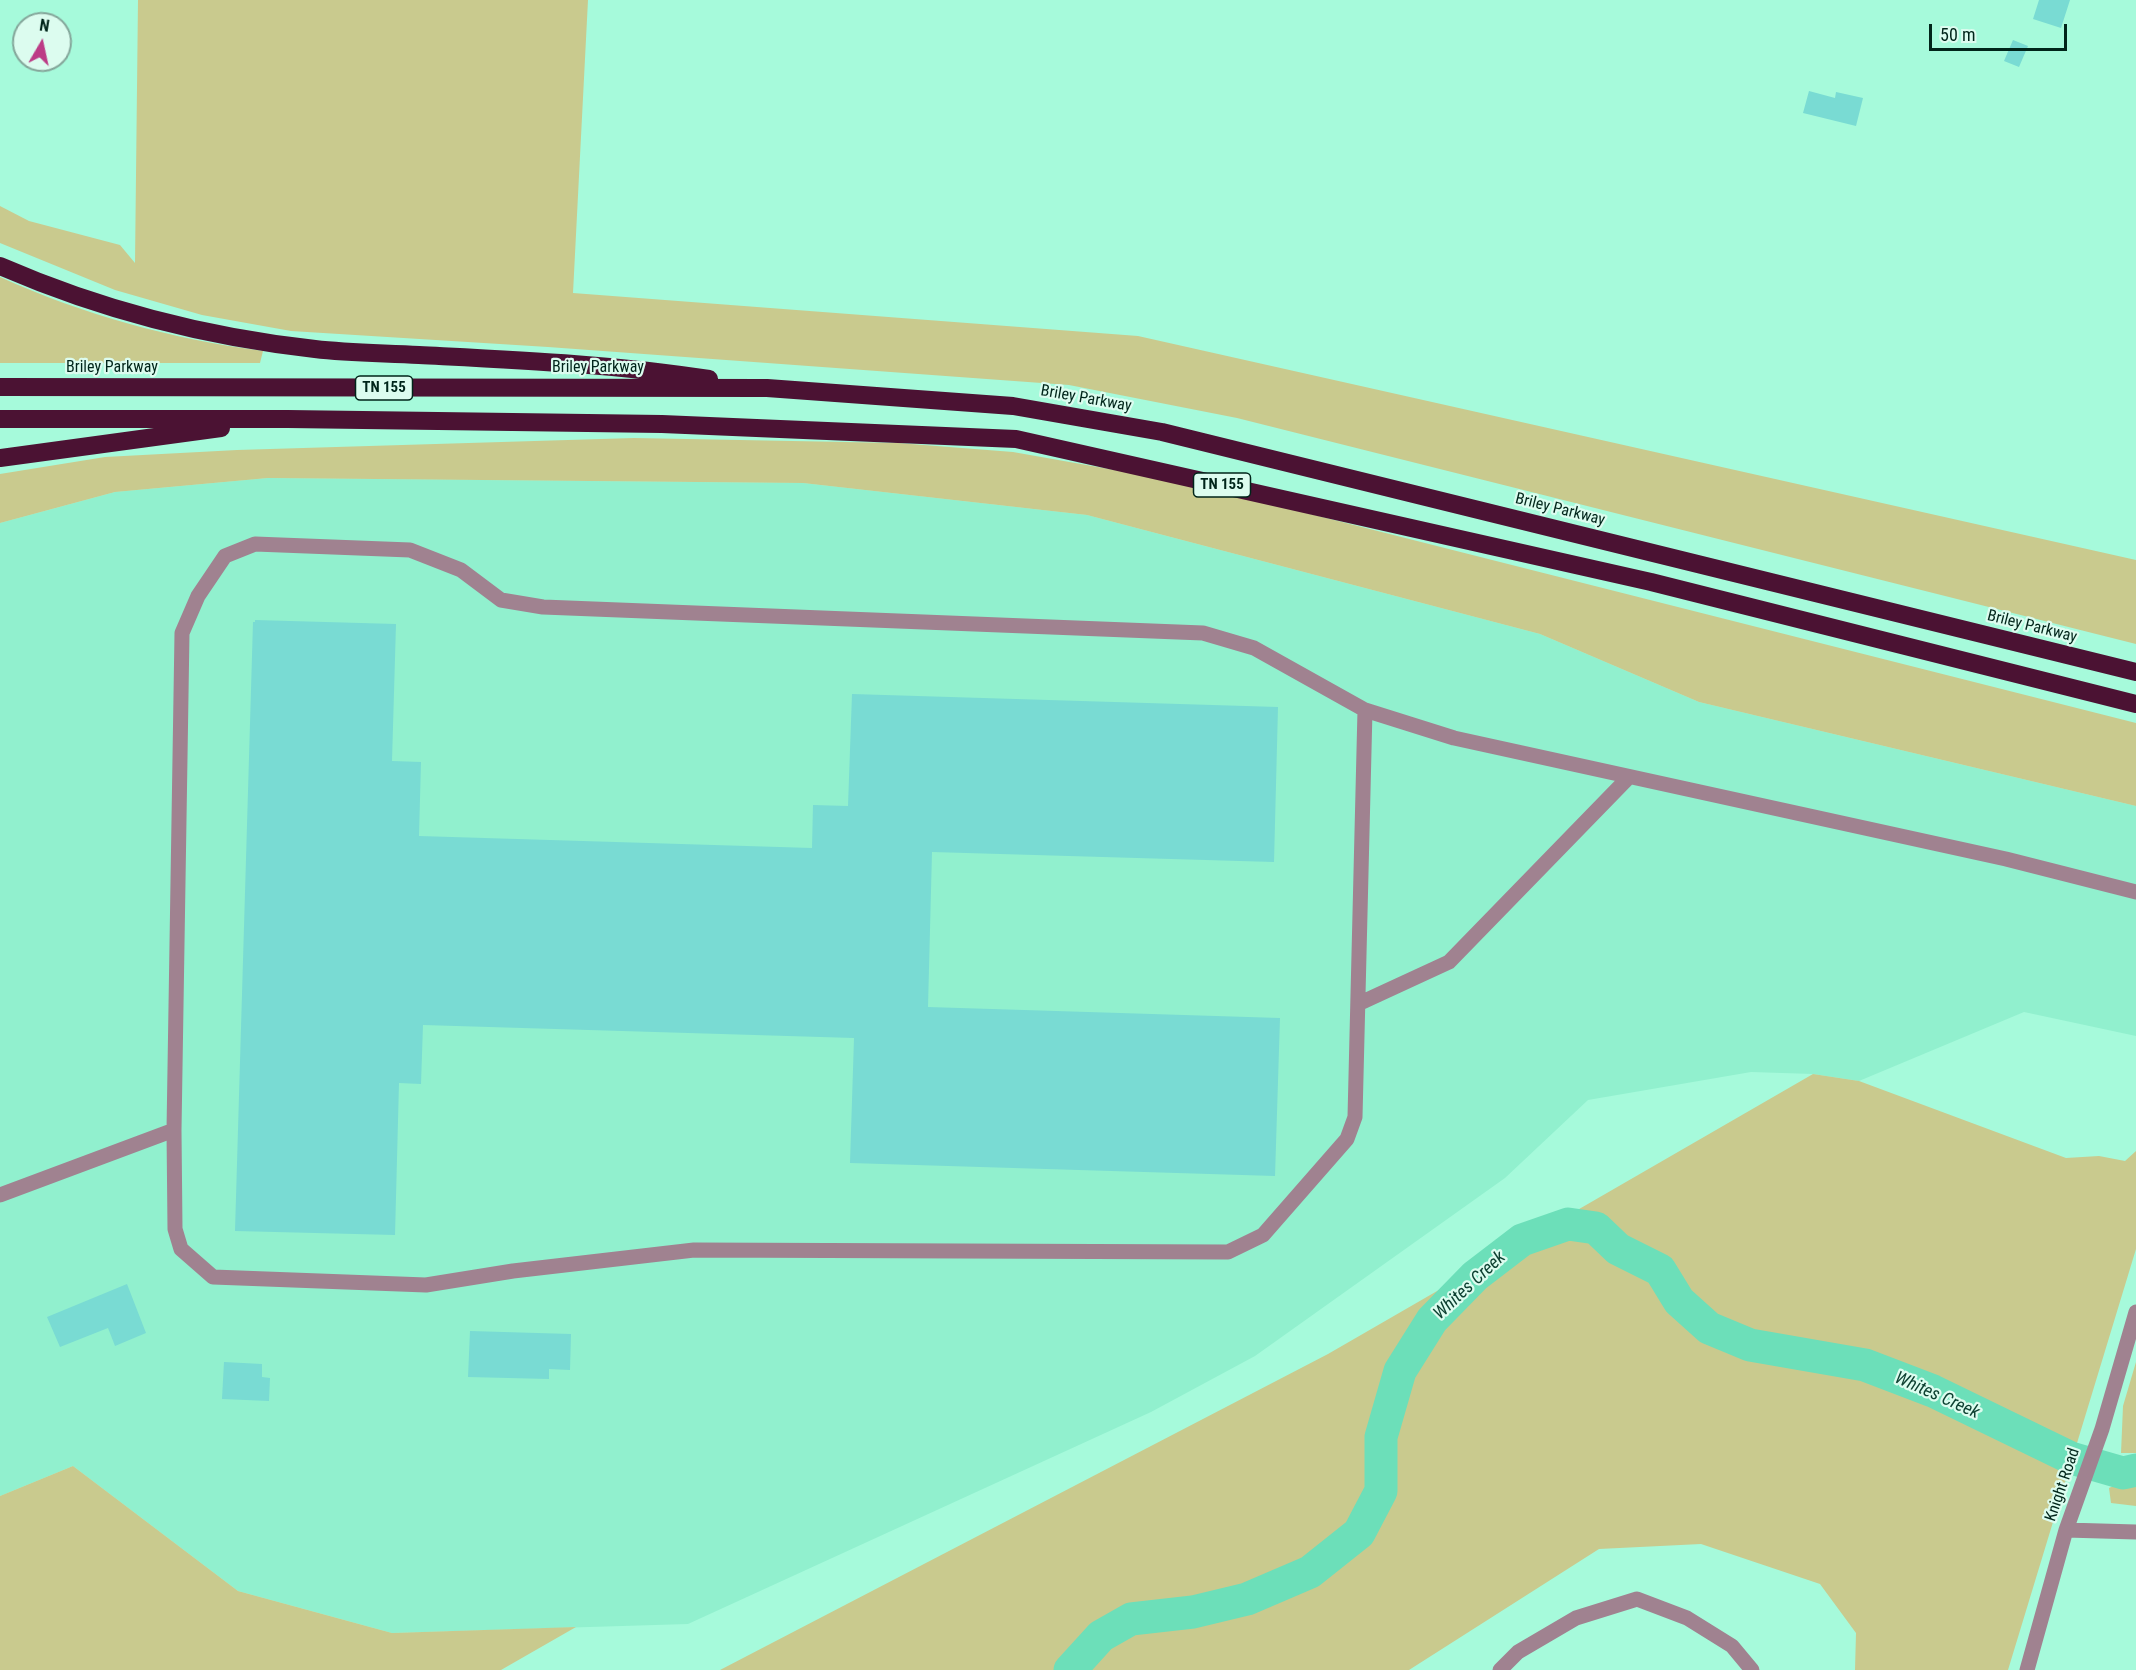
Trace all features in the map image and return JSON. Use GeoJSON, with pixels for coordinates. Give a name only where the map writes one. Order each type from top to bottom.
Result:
{"type":"FeatureCollection","features":[{"type":"Feature","properties":{"kind":"highway"},"geometry":{"type":"LineString","coordinates":[[0,266],[43,285],[103,306],[210,334],[316,349],[547,362],[659,371],[767,388]]}},
{"type":"Feature","properties":{"kind":"highway","name":"Briley Parkway"},"geometry":{"type":"LineString","coordinates":[[0,387],[767,388],[1013,406],[1162,432],[2136,672]]}},
{"type":"Feature","properties":{"kind":"highway","name":"TN 155"},"geometry":{"type":"LineString","coordinates":[[0,418],[662,424],[1016,439],[1651,582],[2136,704]]}},
{"type":"Feature","properties":{"kind":"highway"},"geometry":{"type":"LineString","coordinates":[[0,458],[288,419]]}},
{"type":"Feature","properties":{"kind":"street"},"geometry":{"type":"LineString","coordinates":[[1365,710],[1355,1117],[1347,1138],[1263,1235],[1228,1252],[694,1250],[513,1271],[426,1285],[213,1278],[181,1249],[175,1229],[174,1130],[182,633],[198,596],[225,556],[255,544],[410,550],[461,570],[501,600],[543,607],[1203,633],[1254,648],[1365,710],[1454,738],[2006,859],[2136,892]]}},
{"type":"Feature","properties":{"kind":"street"},"geometry":{"type":"LineString","coordinates":[[1358,1004],[1449,962],[1629,777]]}},
{"type":"Feature","properties":{"kind":"street"},"geometry":{"type":"LineString","coordinates":[[0,1195],[174,1130]]}},
{"type":"Feature","properties":{"kind":"street","name":"Knight Road"},"geometry":{"type":"LineString","coordinates":[[2027,1670],[2066,1530],[2102,1429],[2136,1312]]}},
{"type":"Feature","properties":{"kind":"street"},"geometry":{"type":"LineString","coordinates":[[2066,1530],[2136,1532]]}},
{"type":"Feature","properties":{"kind":"street"},"geometry":{"type":"LineString","coordinates":[[1500,1670],[1518,1652],[1576,1618],[1637,1599],[1687,1618],[1732,1646],[1752,1670]]}},
{"type":"Feature","properties":{"kind":"shaded area"},"geometry":{"type":"Polygon","coordinates":[[[138,0],[588,0],[573,293],[1138,336],[2136,560],[2136,644],[1237,418],[1069,385],[548,347],[291,331],[202,315],[115,290],[0,243],[0,206],[29,221],[120,245],[135,263],[138,0]]]}},
{"type":"Feature","properties":{"kind":"shaded area"},"geometry":{"type":"Polygon","coordinates":[[[0,277],[64,303],[129,324],[195,340],[263,351],[260,363],[0,363],[0,277]]]}},
{"type":"Feature","properties":{"kind":"shaded area"},"geometry":{"type":"Polygon","coordinates":[[[634,438],[898,443],[1013,452],[1188,483],[2136,723],[2136,806],[1699,702],[1540,634],[1087,515],[803,483],[268,478],[115,492],[0,523],[0,474],[105,457],[237,450],[634,438]]]}},
{"type":"Feature","properties":{"kind":"shaded area"},"geometry":{"type":"Polygon","coordinates":[[[268,478],[803,483],[1087,515],[1540,634],[1699,702],[2136,806],[2136,1036],[2024,1012],[1859,1081],[1813,1074],[1751,1072],[1588,1100],[1505,1178],[1255,1356],[1151,1412],[688,1624],[392,1633],[238,1591],[73,1466],[0,1496],[0,523],[115,492],[268,478]]]}},
{"type":"Feature","properties":{"kind":"shaded area"},"geometry":{"type":"Polygon","coordinates":[[[1813,1074],[1859,1081],[2066,1158],[2099,1156],[2125,1161],[2136,1151],[2136,1249],[2008,1670],[1855,1670],[1856,1633],[1820,1584],[1701,1544],[1599,1549],[1409,1670],[720,1670],[1328,1354],[1813,1074]]]}},
{"type":"Feature","properties":{"kind":"shaded area"},"geometry":{"type":"Polygon","coordinates":[[[2136,1362],[2136,1453],[2121,1453],[2123,1406],[2136,1362]]]}},
{"type":"Feature","properties":{"kind":"shaded area"},"geometry":{"type":"Polygon","coordinates":[[[73,1466],[238,1591],[392,1633],[576,1627],[501,1670],[0,1670],[0,1496],[73,1466]]]}},
{"type":"Feature","properties":{"kind":"shaded area"},"geometry":{"type":"Polygon","coordinates":[[[2136,1476],[2136,1506],[2111,1503],[2109,1488],[2136,1476]]]}},
{"type":"Feature","properties":{"kind":"building"},"geometry":{"type":"Polygon","coordinates":[[[2039,0],[2070,0],[2061,28],[2033,19],[2039,0]]]}},
{"type":"Feature","properties":{"kind":"building"},"geometry":{"type":"Polygon","coordinates":[[[2013,40],[2028,46],[2019,67],[2004,61],[2013,40]]]}},
{"type":"Feature","properties":{"kind":"building"},"geometry":{"type":"Polygon","coordinates":[[[1809,91],[1835,98],[1836,92],[1863,98],[1856,126],[1803,113],[1809,91]]]}},
{"type":"Feature","properties":{"kind":"building"},"geometry":{"type":"Polygon","coordinates":[[[255,620],[396,624],[392,761],[421,762],[419,836],[812,848],[813,805],[848,806],[852,694],[1278,707],[1274,862],[932,852],[928,1007],[1280,1018],[1275,1176],[850,1163],[854,1038],[423,1025],[421,1084],[399,1083],[395,1235],[235,1231],[253,622],[255,620]]]}},
{"type":"Feature","properties":{"kind":"building"},"geometry":{"type":"Polygon","coordinates":[[[127,1284],[146,1333],[115,1346],[108,1328],[60,1347],[47,1317],[127,1284]]]}},
{"type":"Feature","properties":{"kind":"building"},"geometry":{"type":"Polygon","coordinates":[[[470,1331],[571,1334],[570,1370],[549,1369],[549,1379],[468,1377],[470,1331]]]}},
{"type":"Feature","properties":{"kind":"building"},"geometry":{"type":"Polygon","coordinates":[[[224,1362],[262,1364],[262,1377],[270,1378],[269,1401],[222,1399],[224,1362]]]}},
{"type":"Feature","properties":{"kind":"waterway","name":"Whites Creek"},"geometry":{"type":"LineString","coordinates":[[1070,1670],[1101,1636],[1131,1619],[1193,1612],[1247,1599],[1310,1572],[1359,1533],[1381,1491],[1381,1437],[1400,1371],[1432,1320],[1475,1276],[1522,1240],[1568,1224],[1596,1228],[1618,1249],[1660,1270],[1679,1301],[1709,1328],[1750,1345],[1865,1365],[1933,1391],[2071,1458],[2123,1473],[2136,1470]]}}]}
